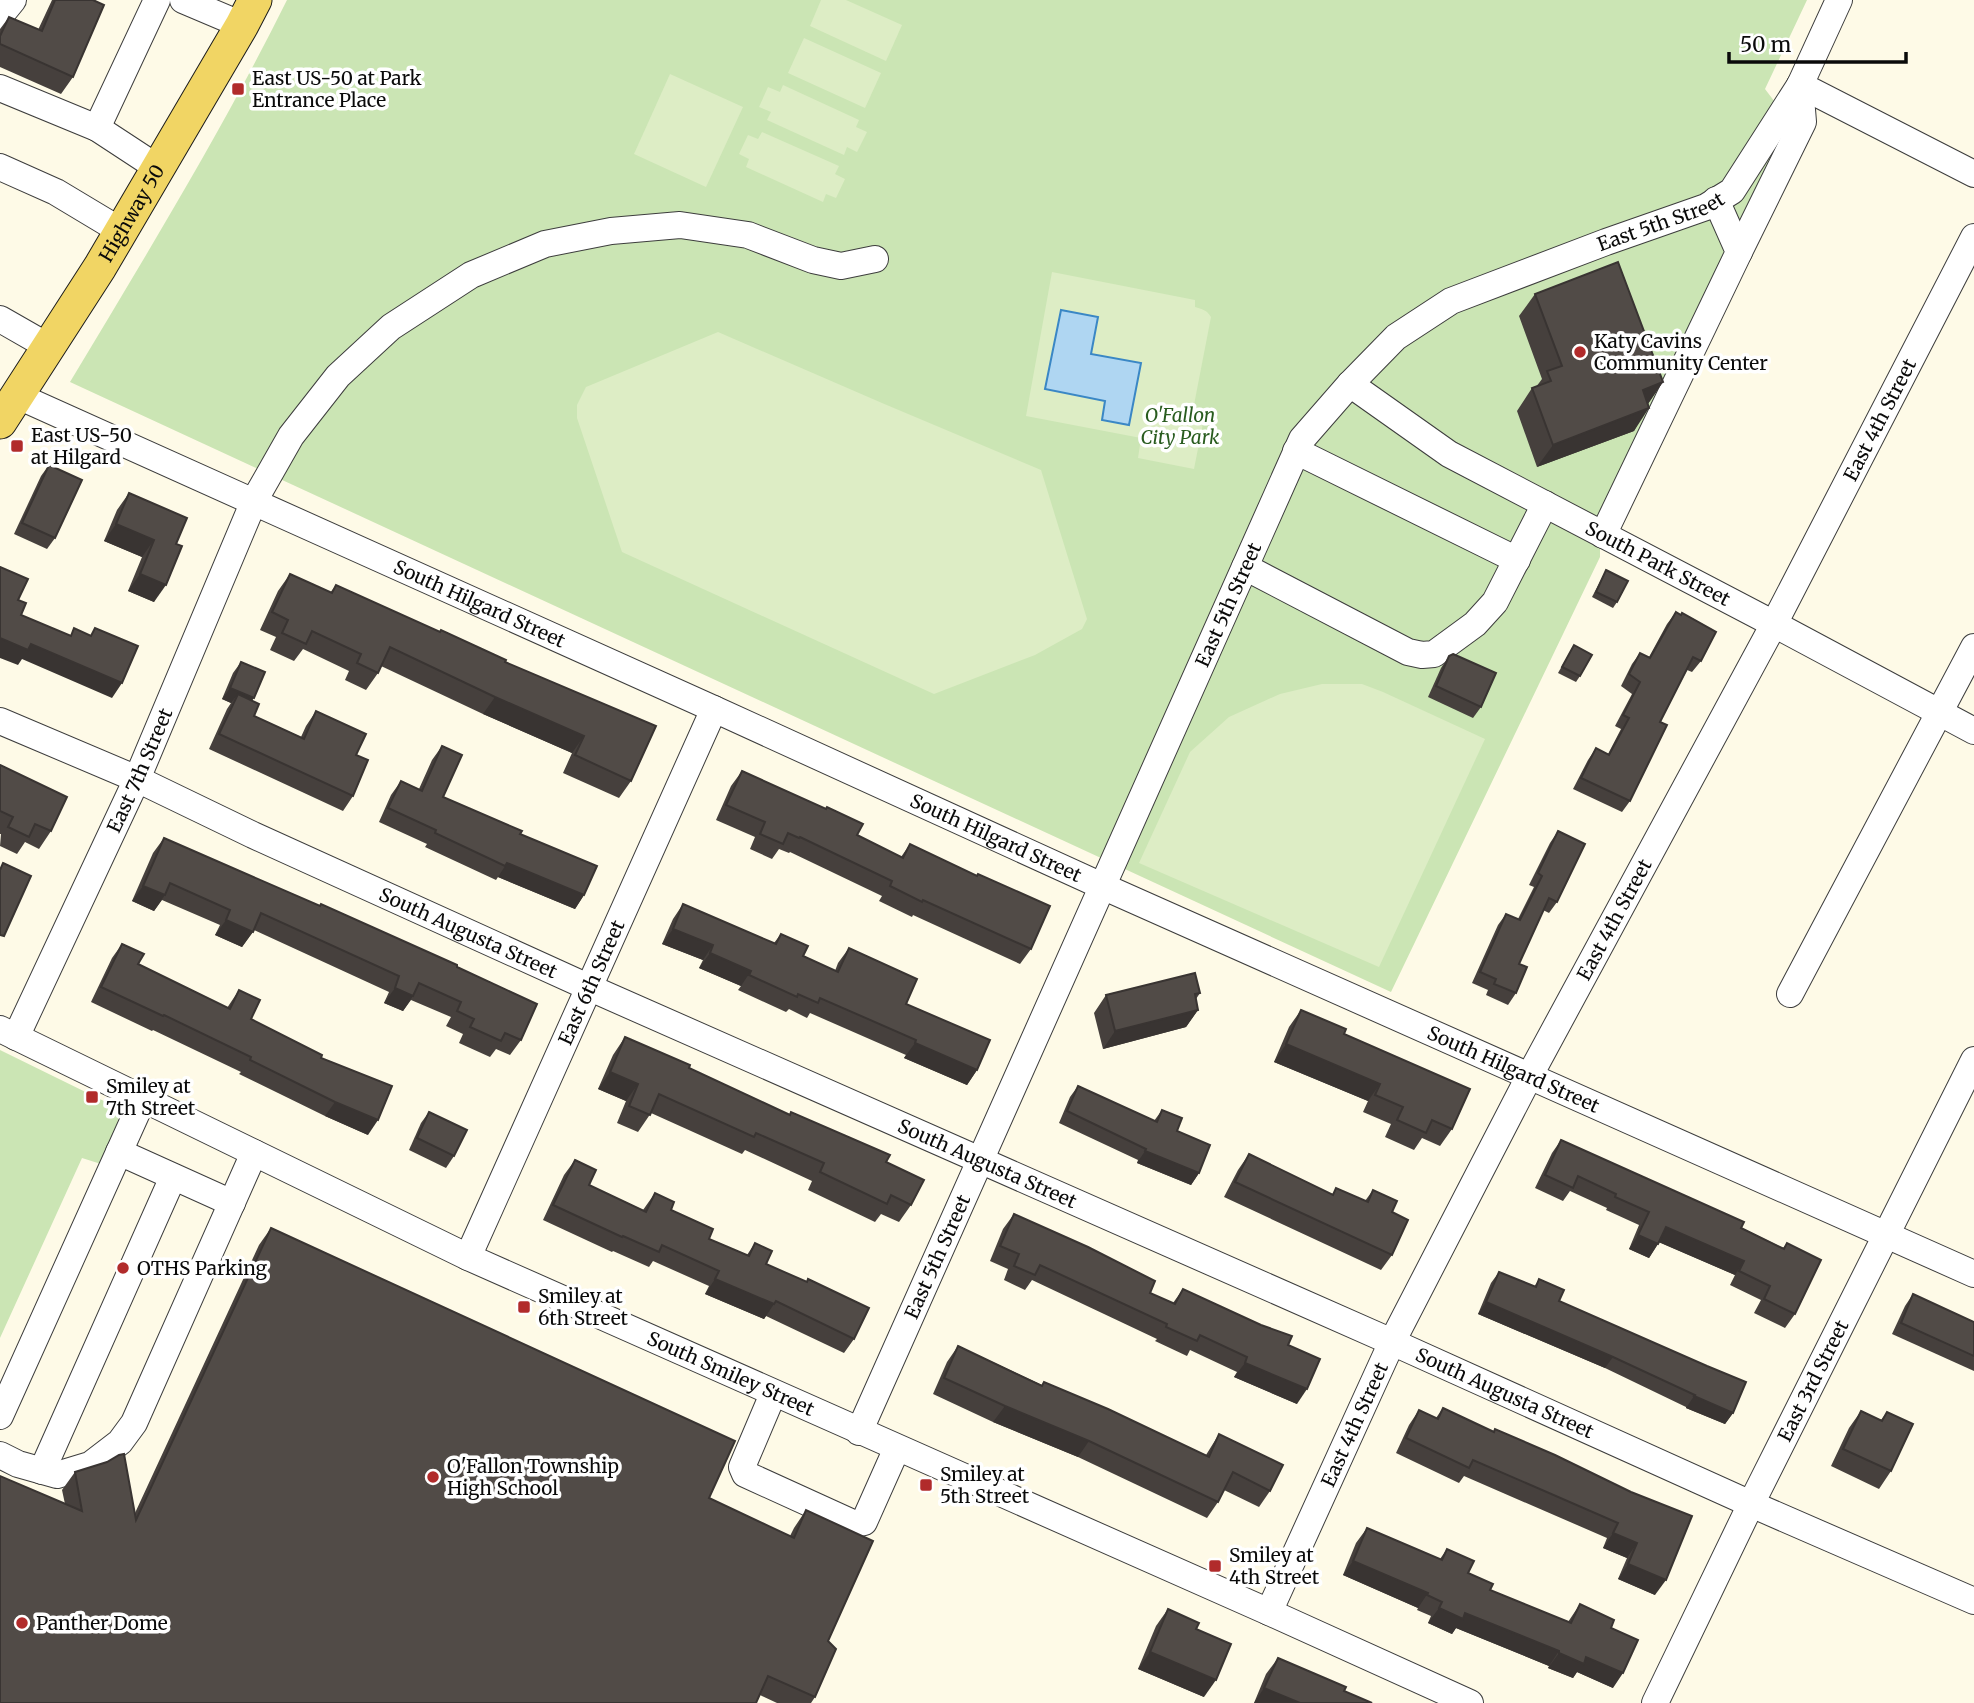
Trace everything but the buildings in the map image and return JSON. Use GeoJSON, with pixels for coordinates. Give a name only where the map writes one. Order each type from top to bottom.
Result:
{"type":"FeatureCollection","features":[{"type":"Feature","properties":{"kind":"main road","name":"Highway 50"},"geometry":{"type":"LineString","coordinates":[[9,409],[121,231],[248,13]]}},
{"type":"Feature","properties":{"kind":"street"},"geometry":{"type":"LineString","coordinates":[[0,16],[13,0]]}},
{"type":"Feature","properties":{"kind":"street"},"geometry":{"type":"LineString","coordinates":[[97,128],[157,0]]}},
{"type":"Feature","properties":{"kind":"street"},"geometry":{"type":"LineString","coordinates":[[183,0],[248,13]]}},
{"type":"Feature","properties":{"kind":"street","name":"East 5th Street"},"geometry":{"type":"LineString","coordinates":[[859,1432],[1302,439],[1396,337],[1451,301],[1706,207],[1732,191],[1800,85],[1839,0]]}},
{"type":"Feature","properties":{"kind":"street"},"geometry":{"type":"LineString","coordinates":[[1800,85],[1974,174]]}},
{"type":"Feature","properties":{"kind":"street"},"geometry":{"type":"LineString","coordinates":[[1603,535],[1803,122],[1800,85]]}},
{"type":"Feature","properties":{"kind":"street"},"geometry":{"type":"LineString","coordinates":[[0,88],[97,128],[158,168]]}},
{"type":"Feature","properties":{"kind":"street"},"geometry":{"type":"LineString","coordinates":[[0,167],[56,192],[121,231]]}},
{"type":"Feature","properties":{"kind":"street"},"geometry":{"type":"LineString","coordinates":[[1716,200],[1739,252]]}},
{"type":"Feature","properties":{"kind":"street","name":"East 7th Street"},"geometry":{"type":"LineString","coordinates":[[8,1033],[137,779],[254,501],[291,436],[338,376],[391,327],[471,275],[545,244],[611,230],[680,225],[748,235],[813,260],[841,266],[875,259]]}},
{"type":"Feature","properties":{"kind":"street","name":"East 4th Street"},"geometry":{"type":"LineString","coordinates":[[1269,1612],[1392,1342],[1530,1075],[1774,624],[1974,237]]}},
{"type":"Feature","properties":{"kind":"street"},"geometry":{"type":"LineString","coordinates":[[0,319],[49,347]]}},
{"type":"Feature","properties":{"kind":"street","name":"South Park Street"},"geometry":{"type":"LineString","coordinates":[[1350,384],[1449,454],[1974,731]]}},
{"type":"Feature","properties":{"kind":"street","name":"South Hilgard Street"},"geometry":{"type":"LineString","coordinates":[[9,409],[254,501],[1102,886],[1974,1274]]}},
{"type":"Feature","properties":{"kind":"street"},"geometry":{"type":"LineString","coordinates":[[1296,451],[1517,560]]}},
{"type":"Feature","properties":{"kind":"street"},"geometry":{"type":"LineString","coordinates":[[1245,567],[1408,652],[1434,654],[1475,624],[1495,602],[1545,504]]}},
{"type":"Feature","properties":{"kind":"street"},"geometry":{"type":"LineString","coordinates":[[1790,993],[1974,647]]}},
{"type":"Feature","properties":{"kind":"street","name":"East 6th Street"},"geometry":{"type":"LineString","coordinates":[[468,1257],[715,709]]}},
{"type":"Feature","properties":{"kind":"street","name":"South Augusta Street"},"geometry":{"type":"LineString","coordinates":[[0,720],[137,779],[253,835],[588,987],[1974,1601]]}},
{"type":"Feature","properties":{"kind":"street","name":"South Smiley Street"},"geometry":{"type":"LineString","coordinates":[[8,1033],[468,1257],[1470,1703]]}},
{"type":"Feature","properties":{"kind":"street","name":"East 3rd Street"},"geometry":{"type":"LineString","coordinates":[[1655,1703],[1751,1504],[1974,1060]]}},
{"type":"Feature","properties":{"kind":"street"},"geometry":{"type":"LineString","coordinates":[[0,1416],[143,1099]]}},
{"type":"Feature","properties":{"kind":"street"},"geometry":{"type":"LineString","coordinates":[[119,1152],[232,1203]]}},
{"type":"Feature","properties":{"kind":"street"},"geometry":{"type":"LineString","coordinates":[[0,1455],[18,1464],[57,1475],[90,1465],[120,1442],[134,1423],[254,1153]]}},
{"type":"Feature","properties":{"kind":"street"},"geometry":{"type":"LineString","coordinates":[[42,1471],[173,1177]]}},
{"type":"Feature","properties":{"kind":"street"},"geometry":{"type":"LineString","coordinates":[[773,1394],[742,1466],[745,1474],[855,1524],[864,1522],[897,1448]]}},
{"type":"Feature","properties":{"kind":"green space","name":"O'Fallon City Park"},"geometry":{"type":"Polygon","coordinates":[[[287,0],[1807,0],[1765,89],[1790,122],[1600,511],[1600,557],[1391,992],[70,382],[210,145],[287,0]]]}},
{"type":"Feature","properties":{"kind":"green space"},"geometry":{"type":"Polygon","coordinates":[[[821,0],[846,0],[902,25],[886,61],[810,26],[821,0]]]}},
{"type":"Feature","properties":{"kind":"green space"},"geometry":{"type":"Polygon","coordinates":[[[804,38],[881,73],[865,108],[788,73],[804,38]]]}},
{"type":"Feature","properties":{"kind":"green space"},"geometry":{"type":"Polygon","coordinates":[[[670,74],[743,107],[706,187],[634,154],[670,74]]]}},
{"type":"Feature","properties":{"kind":"green space"},"geometry":{"type":"Polygon","coordinates":[[[783,85],[859,120],[856,127],[867,132],[857,152],[847,147],[844,155],[767,120],[771,112],[759,107],[768,87],[780,92],[783,85]]]}},
{"type":"Feature","properties":{"kind":"green space"},"geometry":{"type":"Polygon","coordinates":[[[762,132],[839,166],[835,174],[845,179],[836,198],[826,194],[823,202],[746,167],[749,159],[739,154],[748,135],[758,139],[762,132]]]}},
{"type":"Feature","properties":{"kind":"green space"},"geometry":{"type":"Polygon","coordinates":[[[1052,272],[1195,300],[1195,307],[1204,310],[1211,317],[1193,410],[1205,413],[1194,469],[1138,458],[1141,438],[1026,416],[1052,272]]]}},
{"type":"Feature","properties":{"kind":"green space"},"geometry":{"type":"Polygon","coordinates":[[[718,332],[1041,470],[1087,619],[1082,629],[1035,655],[934,694],[622,552],[577,418],[577,405],[586,387],[718,332]]]}},
{"type":"Feature","properties":{"kind":"green space"},"geometry":{"type":"Polygon","coordinates":[[[1322,684],[1362,684],[1485,739],[1379,967],[1139,863],[1190,752],[1229,717],[1280,694],[1322,684]]]}},
{"type":"Feature","properties":{"kind":"green space"},"geometry":{"type":"Polygon","coordinates":[[[0,1050],[112,1105],[119,1116],[113,1140],[101,1164],[82,1158],[0,1338],[0,1050]]]}},
{"type":"Feature","properties":{"kind":"water"},"geometry":{"type":"Polygon","coordinates":[[[1061,310],[1098,317],[1091,354],[1141,363],[1129,425],[1102,420],[1105,401],[1045,389],[1061,310]]]}},
{"type":"Feature","properties":{"kind":"place","name":"East US-50 at Park Entrance Place"},"geometry":{"type":"Point","coordinates":[238,89]}},
{"type":"Feature","properties":{"kind":"place","name":"Katy Cavins Community Center"},"geometry":{"type":"Point","coordinates":[1580,352]}},
{"type":"Feature","properties":{"kind":"place","name":"East US-50 at Hilgard"},"geometry":{"type":"Point","coordinates":[17,446]}},
{"type":"Feature","properties":{"kind":"place","name":"Smiley at 7th Street"},"geometry":{"type":"Point","coordinates":[92,1097]}},
{"type":"Feature","properties":{"kind":"place","name":"OTHS Parking"},"geometry":{"type":"Point","coordinates":[123,1268]}},
{"type":"Feature","properties":{"kind":"place","name":"Smiley at 6th Street"},"geometry":{"type":"Point","coordinates":[524,1307]}},
{"type":"Feature","properties":{"kind":"place","name":"O'Fallon Township High School"},"geometry":{"type":"Point","coordinates":[433,1477]}},
{"type":"Feature","properties":{"kind":"place","name":"Smiley at 5th Street"},"geometry":{"type":"Point","coordinates":[926,1485]}},
{"type":"Feature","properties":{"kind":"place","name":"Smiley at 4th Street"},"geometry":{"type":"Point","coordinates":[1215,1566]}},
{"type":"Feature","properties":{"kind":"place","name":"Panther Dome"},"geometry":{"type":"Point","coordinates":[22,1623]}}]}
